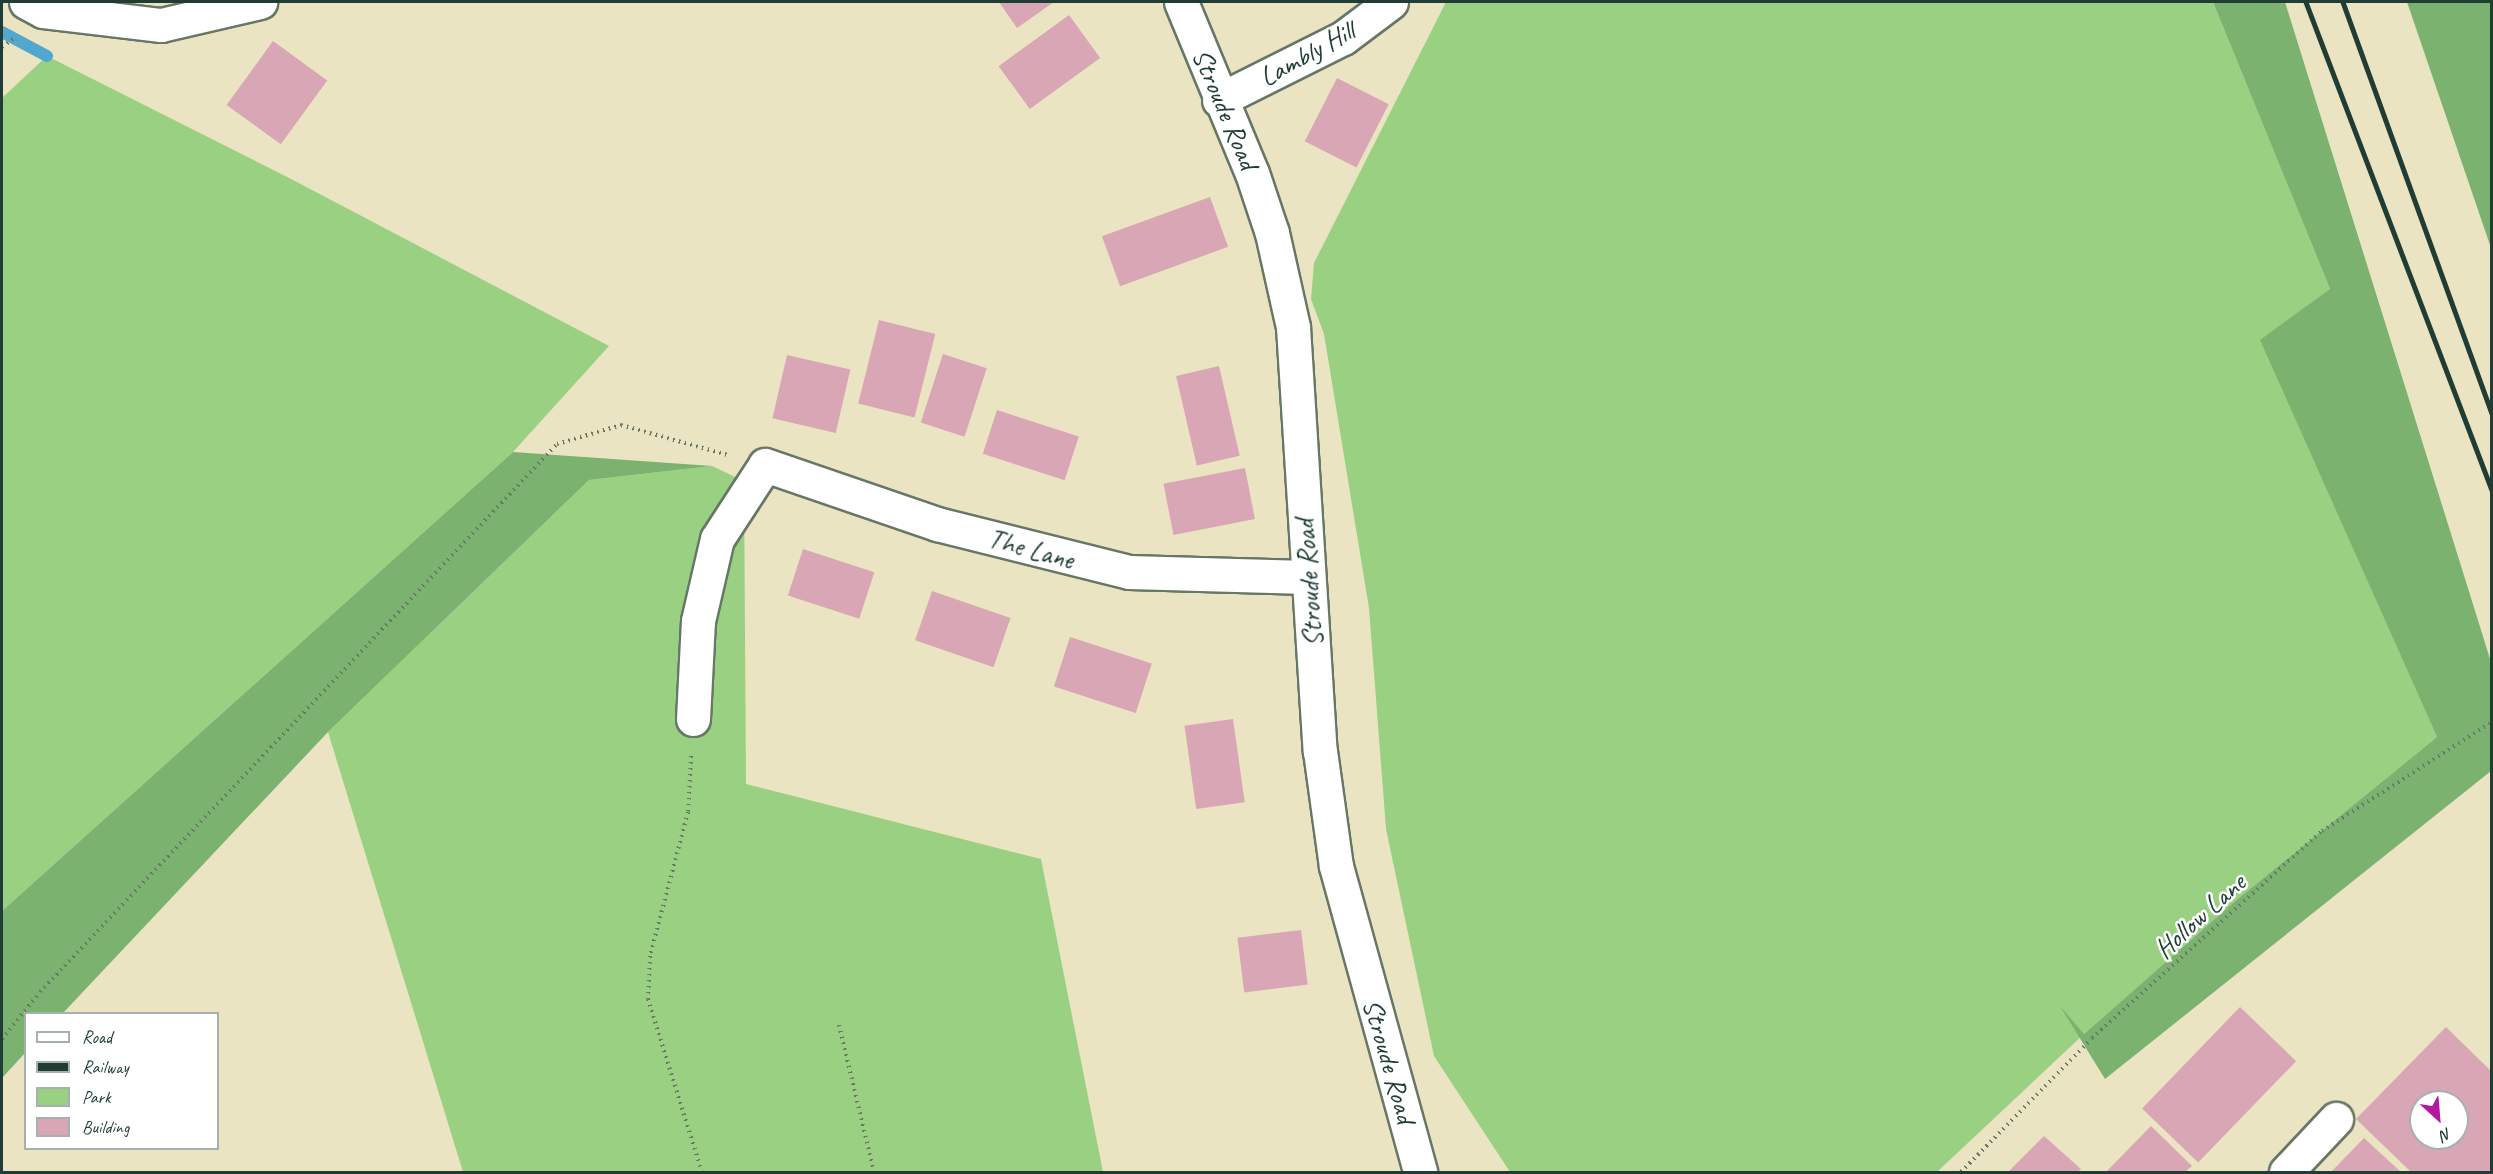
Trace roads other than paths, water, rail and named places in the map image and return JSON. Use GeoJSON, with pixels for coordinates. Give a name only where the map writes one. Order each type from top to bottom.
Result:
{"type":"FeatureCollection","features":[{"type":"Feature","properties":{"kind":"street"},"geometry":{"type":"LineString","coordinates":[[26,2],[43,10],[161,25],[260,2]]}},
{"type":"Feature","properties":{"kind":"street","name":"Stroude Road"},"geometry":{"type":"LineString","coordinates":[[1181,2],[1219,100],[1252,173],[1268,223],[1293,327],[1307,577],[1320,751],[1336,866],[1420,1173]]}},
{"type":"Feature","properties":{"kind":"street","name":"Lambly Hill"},"geometry":{"type":"LineString","coordinates":[[1219,100],[1343,38],[1391,2]]}},
{"type":"Feature","properties":{"kind":"street","name":"The Lane"},"geometry":{"type":"LineString","coordinates":[[693,719],[698,621],[717,539],[765,465],[937,524],[1129,572],[1307,577]]}},
{"type":"Feature","properties":{"kind":"street"},"geometry":{"type":"LineString","coordinates":[[2286,1173],[2336,1119]]}},
{"type":"Feature","properties":{"kind":"waterway"},"geometry":{"type":"LineString","coordinates":[[2,32],[47,56]]}},
{"type":"Feature","properties":{"kind":"railway"},"geometry":{"type":"LineString","coordinates":[[2306,2],[2492,490]]}},
{"type":"Feature","properties":{"kind":"railway"},"geometry":{"type":"LineString","coordinates":[[2343,2],[2492,413]]}}]}
